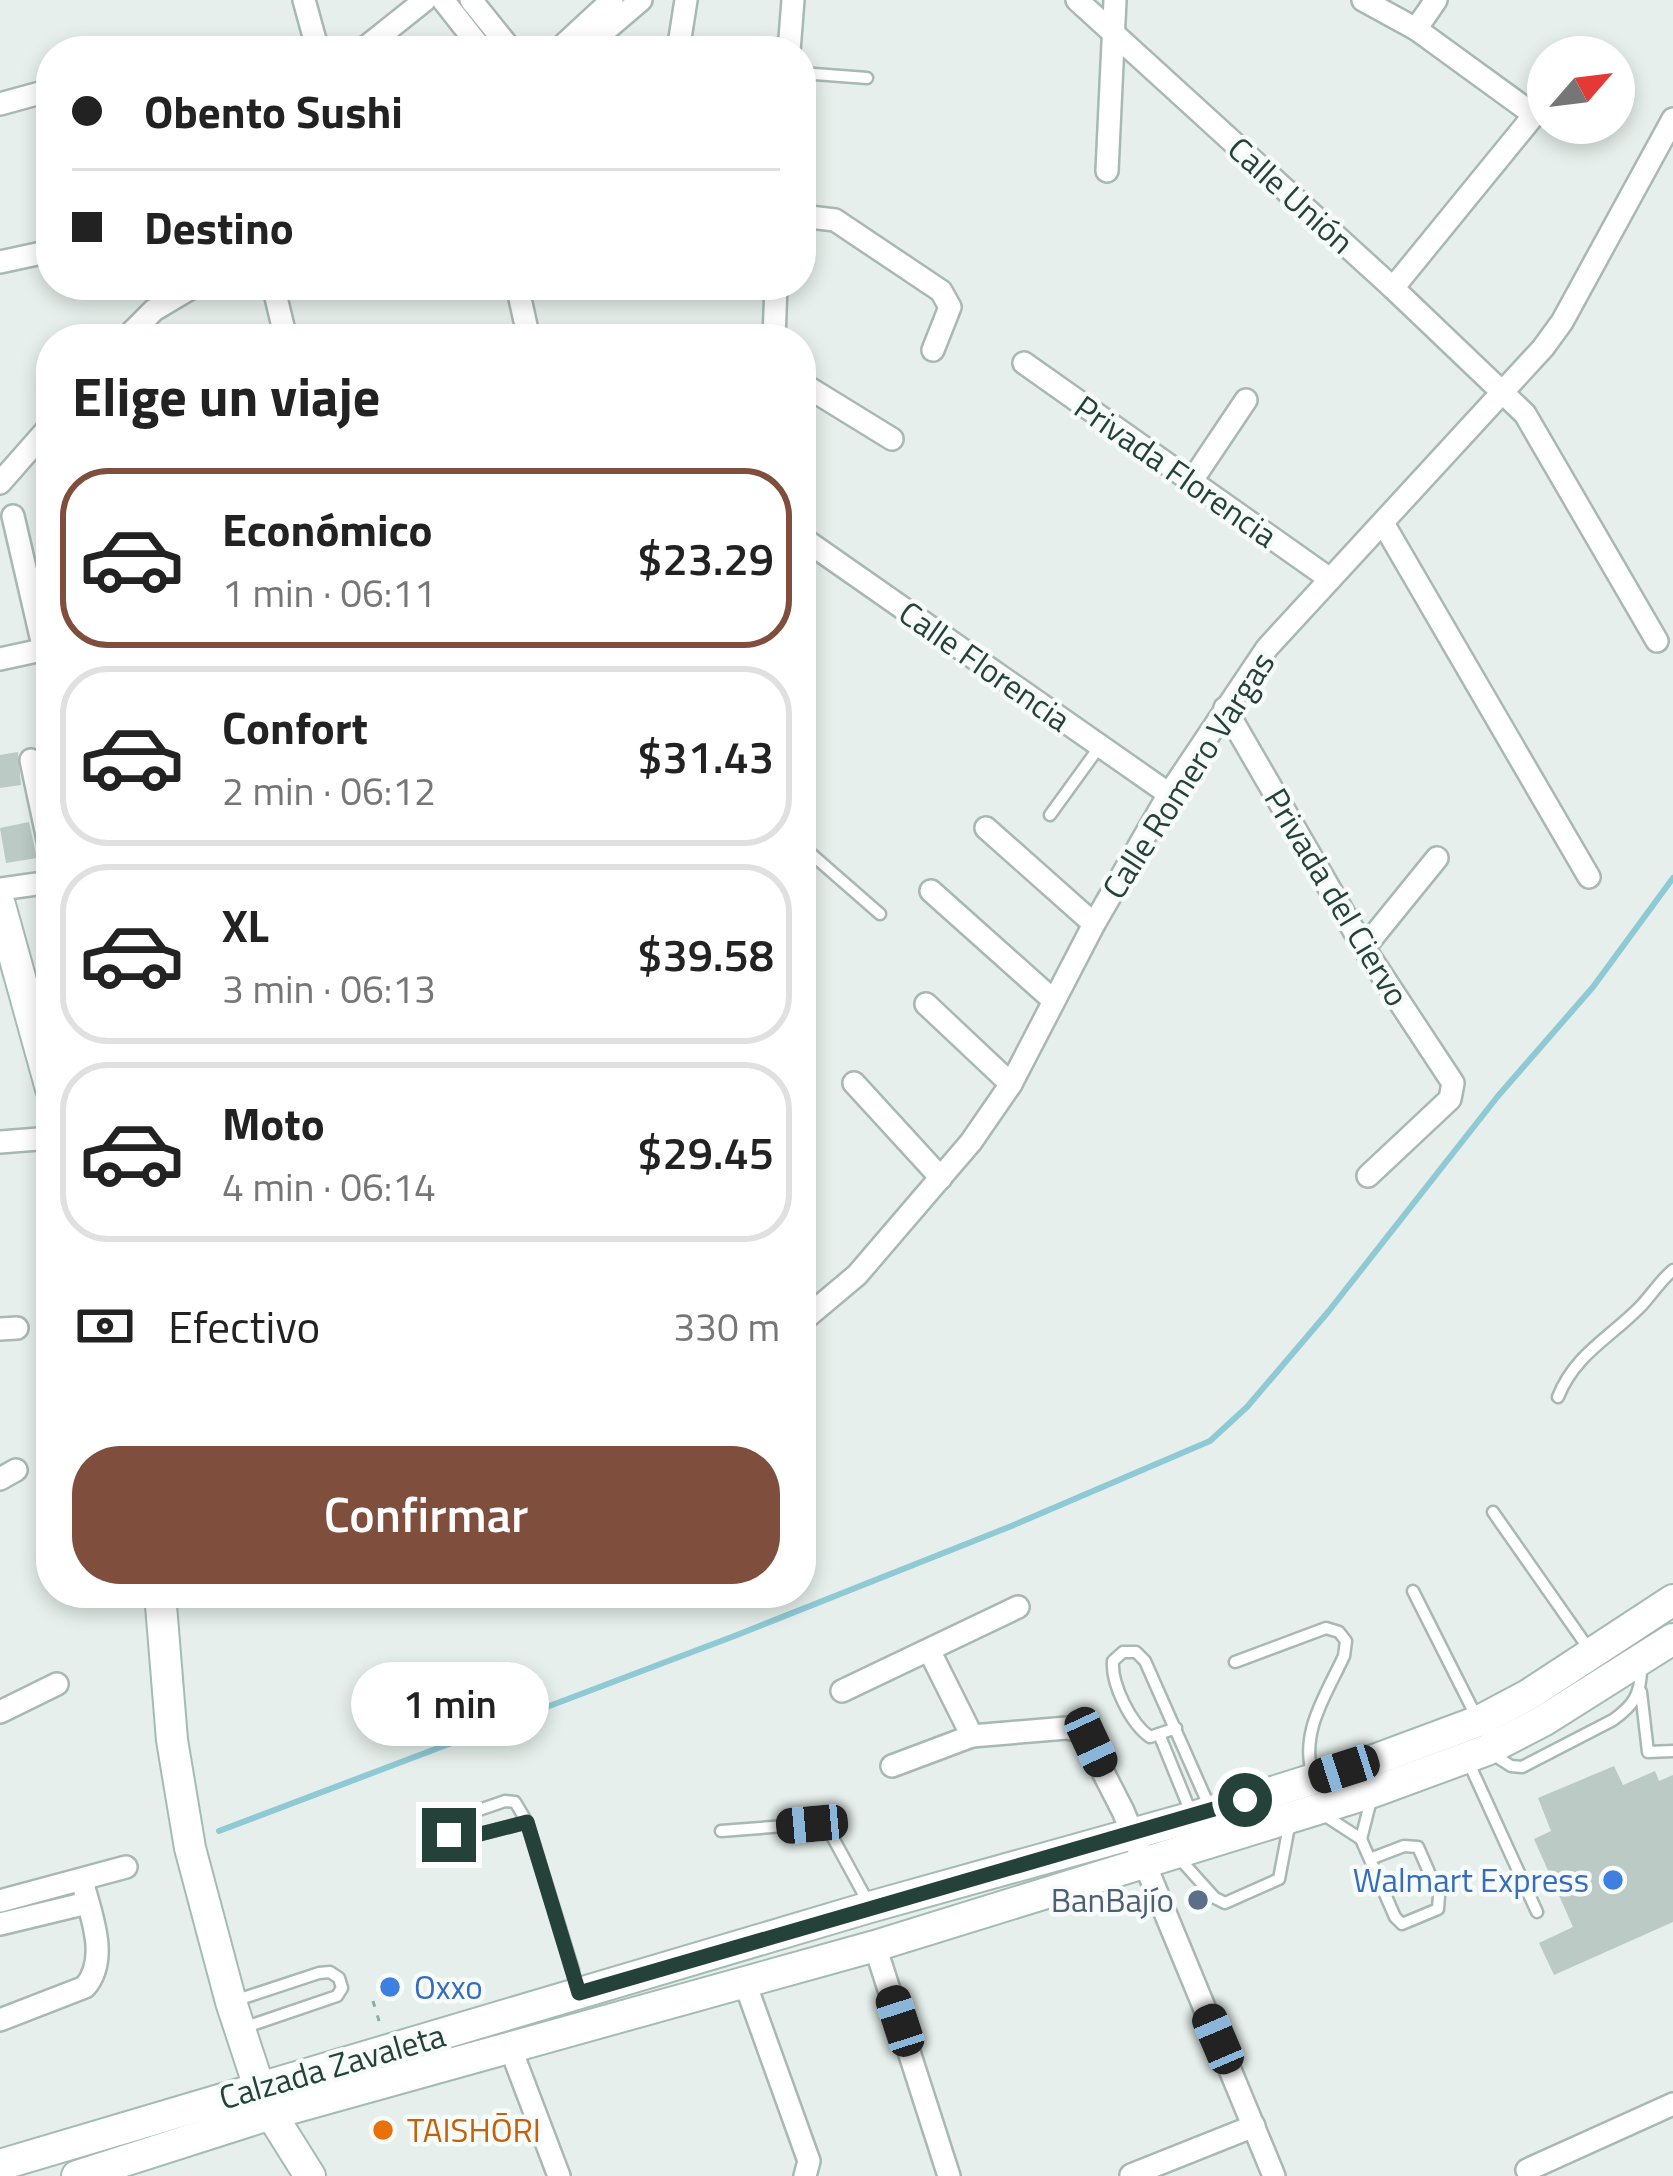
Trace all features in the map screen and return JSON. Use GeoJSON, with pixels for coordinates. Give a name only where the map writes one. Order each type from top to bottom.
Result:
{"type":"FeatureCollection","features":[{"type":"Feature","properties":{"kind":"main road"},"geometry":{"type":"LineString","coordinates":[[0,905],[4,936],[36,1002]]}},
{"type":"Feature","properties":{"kind":"main road","name":"Calzada Zavaleta"},"geometry":{"type":"LineString","coordinates":[[77,2176],[576,1982],[870,1907],[1202,1814],[1373,1792],[1477,1743],[1673,1600]]}},
{"type":"Feature","properties":{"kind":"main road"},"geometry":{"type":"LineString","coordinates":[[161,1608],[172,1740],[196,1871],[235,2016],[265,2101],[310,2176]]}},
{"type":"Feature","properties":{"kind":"main road","name":"Calzada Zavaleta"},"geometry":{"type":"LineString","coordinates":[[0,2164],[510,2047],[1145,1865],[1641,1677],[1673,1639]]}},
{"type":"Feature","properties":{"kind":"street"},"geometry":{"type":"LineString","coordinates":[[304,0],[314,36]]}},
{"type":"Feature","properties":{"kind":"street"},"geometry":{"type":"LineString","coordinates":[[380,36],[425,0]]}},
{"type":"Feature","properties":{"kind":"street"},"geometry":{"type":"LineString","coordinates":[[443,0],[472,36]]}},
{"type":"Feature","properties":{"kind":"street"},"geometry":{"type":"LineString","coordinates":[[471,0],[500,36]]}},
{"type":"Feature","properties":{"kind":"street"},"geometry":{"type":"LineString","coordinates":[[573,36],[612,0]]}},
{"type":"Feature","properties":{"kind":"street"},"geometry":{"type":"LineString","coordinates":[[599,36],[641,0]]}},
{"type":"Feature","properties":{"kind":"street"},"geometry":{"type":"LineString","coordinates":[[680,36],[686,0]]}},
{"type":"Feature","properties":{"kind":"street"},"geometry":{"type":"LineString","coordinates":[[790,36],[793,0]]}},
{"type":"Feature","properties":{"kind":"street","name":"Calle Unión"},"geometry":{"type":"LineString","coordinates":[[1077,0],[1393,288],[1537,429],[1657,641]]}},
{"type":"Feature","properties":{"kind":"street"},"geometry":{"type":"LineString","coordinates":[[1107,171],[1115,0]]}},
{"type":"Feature","properties":{"kind":"street"},"geometry":{"type":"LineString","coordinates":[[1363,0],[1527,97]]}},
{"type":"Feature","properties":{"kind":"street"},"geometry":{"type":"LineString","coordinates":[[1416,29],[1436,0]]}},
{"type":"Feature","properties":{"kind":"street"},"geometry":{"type":"LineString","coordinates":[[2,98],[36,92]]}},
{"type":"Feature","properties":{"kind":"street","name":"Calle Romero Vargas"},"geometry":{"type":"LineString","coordinates":[[816,1309],[857,1275],[941,1178],[1011,1084],[1094,924],[1169,794],[1267,649],[1562,322],[1673,119]]}},
{"type":"Feature","properties":{"kind":"street"},"geometry":{"type":"LineString","coordinates":[[1393,288],[1527,123]]}},
{"type":"Feature","properties":{"kind":"street"},"geometry":{"type":"LineString","coordinates":[[816,218],[835,220],[941,291],[950,308],[933,350]]}},
{"type":"Feature","properties":{"kind":"street"},"geometry":{"type":"LineString","coordinates":[[0,262],[36,254]]}},
{"type":"Feature","properties":{"kind":"street"},"geometry":{"type":"LineString","coordinates":[[140,324],[171,300]]}},
{"type":"Feature","properties":{"kind":"street","name":"Privada Florencia"},"geometry":{"type":"LineString","coordinates":[[1024,363],[1330,579]]}},
{"type":"Feature","properties":{"kind":"street"},"geometry":{"type":"LineString","coordinates":[[816,392],[892,439]]}},
{"type":"Feature","properties":{"kind":"street"},"geometry":{"type":"LineString","coordinates":[[1191,482],[1246,400]]}},
{"type":"Feature","properties":{"kind":"street"},"geometry":{"type":"LineString","coordinates":[[0,483],[36,441]]}},
{"type":"Feature","properties":{"kind":"street"},"geometry":{"type":"LineString","coordinates":[[13,516],[36,603]]}},
{"type":"Feature","properties":{"kind":"street"},"geometry":{"type":"LineString","coordinates":[[1383,524],[1589,877]]}},
{"type":"Feature","properties":{"kind":"street","name":"Calle Florencia"},"geometry":{"type":"LineString","coordinates":[[816,547],[1169,794]]}},
{"type":"Feature","properties":{"kind":"street"},"geometry":{"type":"LineString","coordinates":[[0,658],[36,651]]}},
{"type":"Feature","properties":{"kind":"street","name":"Privada del Ciervo"},"geometry":{"type":"LineString","coordinates":[[1225,708],[1364,948],[1453,1083],[1450,1099],[1368,1176]]}},
{"type":"Feature","properties":{"kind":"street"},"geometry":{"type":"LineString","coordinates":[[31,760],[36,784]]}},
{"type":"Feature","properties":{"kind":"street"},"geometry":{"type":"LineString","coordinates":[[986,828],[1094,924]]}},
{"type":"Feature","properties":{"kind":"street"},"geometry":{"type":"LineString","coordinates":[[1364,948],[1437,858]]}},
{"type":"Feature","properties":{"kind":"street"},"geometry":{"type":"LineString","coordinates":[[0,889],[36,884]]}},
{"type":"Feature","properties":{"kind":"street"},"geometry":{"type":"LineString","coordinates":[[932,891],[1054,1000]]}},
{"type":"Feature","properties":{"kind":"street"},"geometry":{"type":"LineString","coordinates":[[926,1004],[1011,1084]]}},
{"type":"Feature","properties":{"kind":"street"},"geometry":{"type":"LineString","coordinates":[[854,1083],[941,1178]]}},
{"type":"Feature","properties":{"kind":"street"},"geometry":{"type":"LineString","coordinates":[[0,1142],[36,1139]]}},
{"type":"Feature","properties":{"kind":"street"},"geometry":{"type":"LineString","coordinates":[[842,1691],[1018,1607]]}},
{"type":"Feature","properties":{"kind":"street"},"geometry":{"type":"LineString","coordinates":[[929,1650],[972,1736]]}},
{"type":"Feature","properties":{"kind":"street"},"geometry":{"type":"LineString","coordinates":[[0,1712],[57,1684]]}},
{"type":"Feature","properties":{"kind":"street"},"geometry":{"type":"LineString","coordinates":[[892,1766],[972,1736],[1067,1728],[1082,1731],[1132,1834],[1274,2176]]}},
{"type":"Feature","properties":{"kind":"street"},"geometry":{"type":"LineString","coordinates":[[0,1900],[126,1867]]}},
{"type":"Feature","properties":{"kind":"street"},"geometry":{"type":"LineString","coordinates":[[0,2020],[85,1987],[94,1976],[98,1958],[82,1880]]}},
{"type":"Feature","properties":{"kind":"street"},"geometry":{"type":"LineString","coordinates":[[0,1924],[87,1903]]}},
{"type":"Feature","properties":{"kind":"street"},"geometry":{"type":"LineString","coordinates":[[875,1946],[949,2176]]}},
{"type":"Feature","properties":{"kind":"street"},"geometry":{"type":"LineString","coordinates":[[746,1983],[809,2161],[805,2176]]}},
{"type":"Feature","properties":{"kind":"street"},"geometry":{"type":"LineString","coordinates":[[510,2047],[559,2176]]}},
{"type":"Feature","properties":{"kind":"street"},"geometry":{"type":"LineString","coordinates":[[1527,2170],[1673,2104]]}},
{"type":"Feature","properties":{"kind":"street"},"geometry":{"type":"LineString","coordinates":[[1131,2175],[1254,2126]]}},
{"type":"Feature","properties":{"kind":"lane"},"geometry":{"type":"LineString","coordinates":[[816,74],[867,78]]}},
{"type":"Feature","properties":{"kind":"lane"},"geometry":{"type":"LineString","coordinates":[[1049,815],[1100,746]]}},
{"type":"Feature","properties":{"kind":"lane"},"geometry":{"type":"LineString","coordinates":[[816,858],[880,914]]}},
{"type":"Feature","properties":{"kind":"lane"},"geometry":{"type":"LineString","coordinates":[[1558,1397],[1576,1363],[1610,1336],[1673,1270]]}},
{"type":"Feature","properties":{"kind":"lane"},"geometry":{"type":"LineString","coordinates":[[1493,1512],[1593,1655]]}},
{"type":"Feature","properties":{"kind":"lane"},"geometry":{"type":"LineString","coordinates":[[1413,1591],[1477,1743],[1538,1912]]}},
{"type":"Feature","properties":{"kind":"lane"},"geometry":{"type":"LineString","coordinates":[[1176,1855],[1215,1898],[1231,1902],[1279,1880],[1307,1803],[1308,1737],[1344,1656],[1346,1641],[1339,1632],[1326,1628],[1235,1662]]}},
{"type":"Feature","properties":{"kind":"lane"},"geometry":{"type":"LineString","coordinates":[[1176,1728],[1150,1737],[1138,1727],[1112,1673],[1113,1661],[1123,1652],[1136,1652],[1145,1661],[1176,1728],[1202,1814]]}},
{"type":"Feature","properties":{"kind":"lane"},"geometry":{"type":"LineString","coordinates":[[1641,1677],[1648,1752],[1673,1751]]}},
{"type":"Feature","properties":{"kind":"lane"},"geometry":{"type":"LineString","coordinates":[[1160,1734],[1202,1814]]}},
{"type":"Feature","properties":{"kind":"lane"},"geometry":{"type":"LineString","coordinates":[[1360,1839],[1373,1792]]}},
{"type":"Feature","properties":{"kind":"lane"},"geometry":{"type":"LineString","coordinates":[[527,1822],[457,1840],[449,1835],[447,1826],[453,1819],[506,1801],[521,1808],[527,1822],[576,1982]]}},
{"type":"Feature","properties":{"kind":"lane"},"geometry":{"type":"LineString","coordinates":[[1307,1803],[1360,1839],[1402,1924],[1438,1909],[1439,1895],[1418,1847],[1404,1846],[1370,1859]]}},
{"type":"Feature","properties":{"kind":"lane"},"geometry":{"type":"LineString","coordinates":[[721,1831],[812,1824],[823,1828],[832,1836],[870,1907]]}},
{"type":"Feature","properties":{"kind":"lane"},"geometry":{"type":"LineString","coordinates":[[319,1972],[330,1972],[342,1988],[328,2000],[235,2016],[319,1972]]}},
{"type":"Feature","properties":{"kind":"path"},"geometry":{"type":"LineString","coordinates":[[373,2002],[380,2024]]}},
{"type":"Feature","properties":{"kind":"building"},"geometry":{"type":"Polygon","coordinates":[[[18,752],[21,785],[0,788],[0,755],[18,752]]]}},
{"type":"Feature","properties":{"kind":"building"},"geometry":{"type":"Polygon","coordinates":[[[29,822],[36,858],[6,863],[0,828],[29,822]]]}},
{"type":"Feature","properties":{"kind":"building","name":"Walmart Express"},"geometry":{"type":"Polygon","coordinates":[[[1614,1766],[1623,1785],[1655,1771],[1659,1781],[1673,1775],[1673,1922],[1554,1975],[1539,1943],[1573,1927],[1534,1839],[1551,1831],[1538,1798],[1614,1766]]]}},
{"type":"Feature","properties":{"kind":"waterway"},"geometry":{"type":"LineString","coordinates":[[816,1604],[1210,1441],[1247,1407],[1328,1312],[1498,1096],[1593,987],[1673,878]]}},
{"type":"Feature","properties":{"kind":"waterway"},"geometry":{"type":"LineString","coordinates":[[219,1831],[805,1608]]}},
{"type":"Feature","properties":{"kind":"place","name":"Walmart Express"},"geometry":{"type":"Point","coordinates":[1613,1880]}},
{"type":"Feature","properties":{"kind":"place","name":"BanBajío"},"geometry":{"type":"Point","coordinates":[1198,1900]}},
{"type":"Feature","properties":{"kind":"place","name":"Oxxo"},"geometry":{"type":"Point","coordinates":[390,1987]}},
{"type":"Feature","properties":{"kind":"place","name":"TAISHŌRI"},"geometry":{"type":"Point","coordinates":[383,2130]}},
{"type":"Feature","properties":{"kind":"route"},"geometry":{"type":"LineString","coordinates":[[449,1835],[457,1840],[527,1822],[579,1993],[1245,1800]]}}]}
